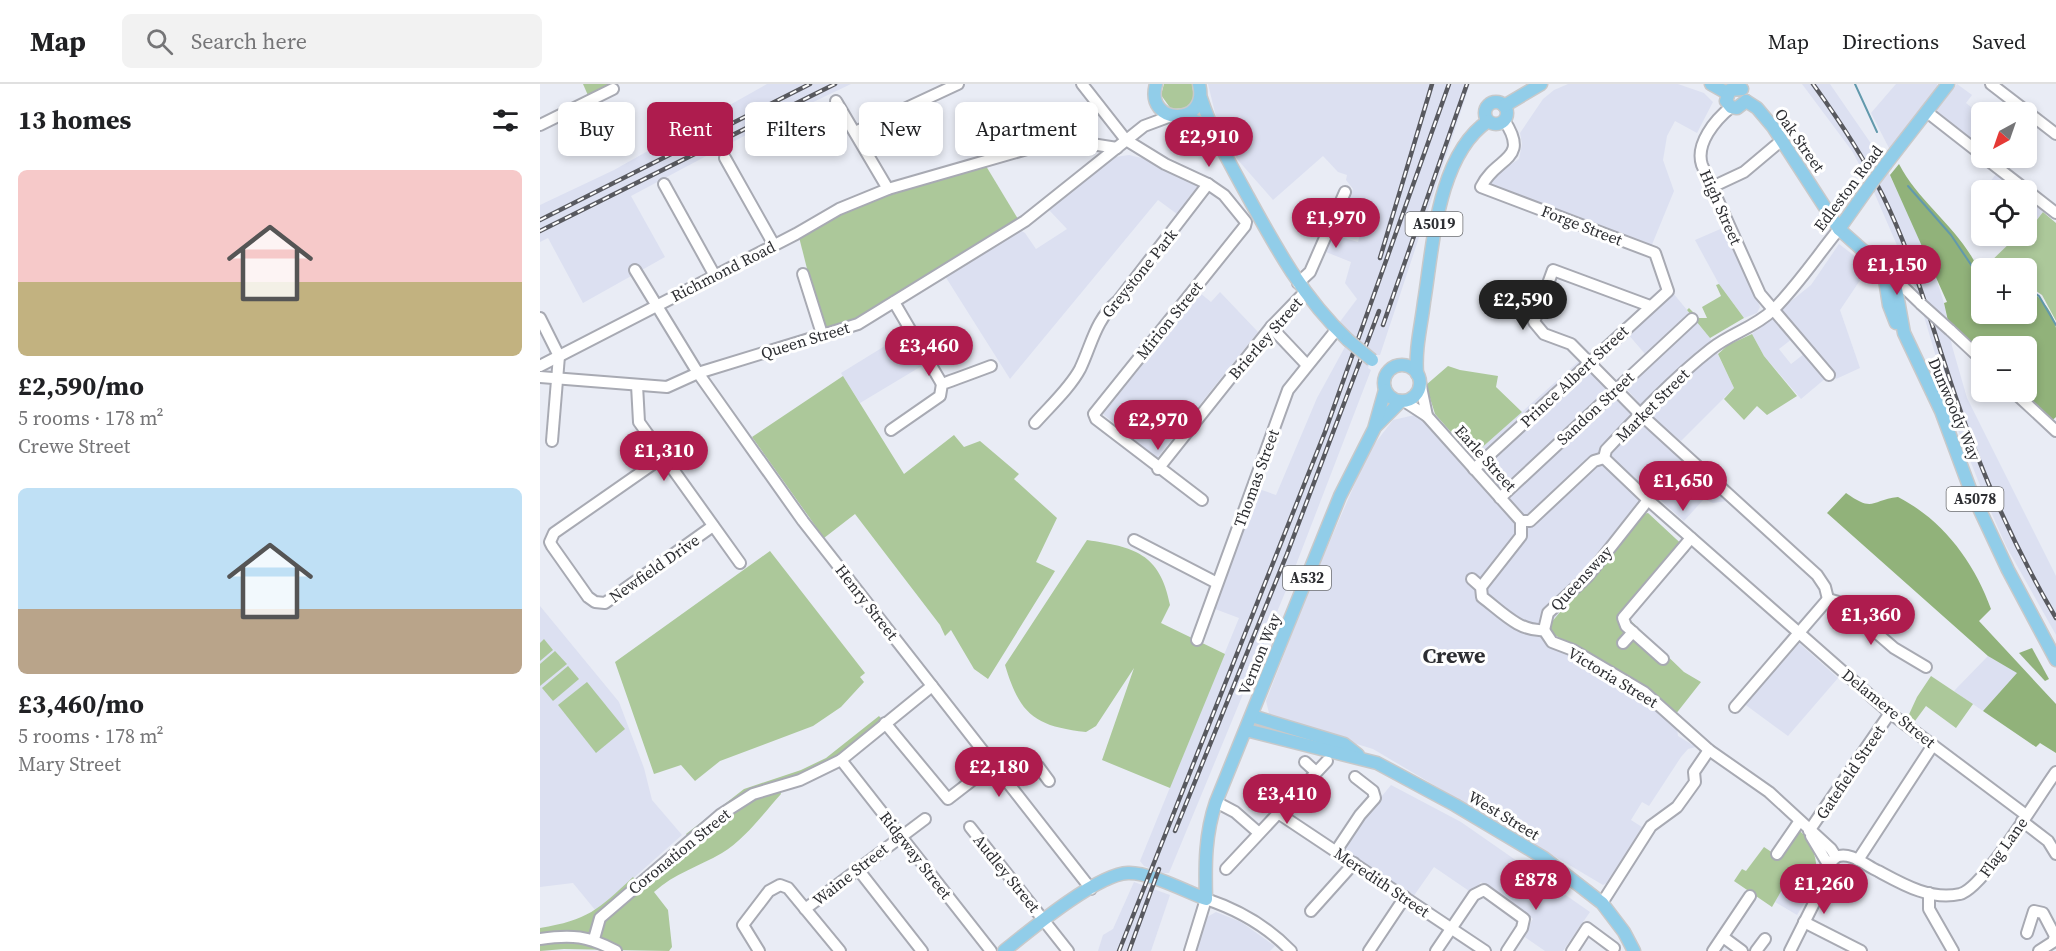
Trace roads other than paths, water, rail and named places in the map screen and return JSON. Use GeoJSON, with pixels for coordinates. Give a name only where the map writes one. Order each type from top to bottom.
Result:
{"type":"FeatureCollection","features":[{"type":"Feature","properties":{"kind":"main road"},"geometry":{"type":"LineString","coordinates":[[1200,84],[1201,98],[1214,134],[1301,288],[1337,330],[1374,362],[1391,397],[1402,401],[1414,396],[1418,378],[1407,366],[1395,367],[1374,362]]}},
{"type":"Feature","properties":{"kind":"main road","name":"A5019"},"geometry":{"type":"LineString","coordinates":[[1418,378],[1416,341],[1424,303],[1433,226],[1441,199],[1461,153],[1488,121],[1485,112],[1487,106],[1496,102],[1504,106],[1541,84]]}},
{"type":"Feature","properties":{"kind":"main road"},"geometry":{"type":"LineString","coordinates":[[1711,84],[1727,93]]}},
{"type":"Feature","properties":{"kind":"main road","name":"Edleston Road"},"geometry":{"type":"LineString","coordinates":[[1839,229],[1948,84]]}},
{"type":"Feature","properties":{"kind":"main road"},"geometry":{"type":"LineString","coordinates":[[1744,87],[1746,101],[1742,107],[1731,107],[1726,101],[1727,93],[1733,88],[1744,87]]}},
{"type":"Feature","properties":{"kind":"main road"},"geometry":{"type":"LineString","coordinates":[[1153,90],[1160,110],[1198,122],[1214,134]]}},
{"type":"Feature","properties":{"kind":"main road"},"geometry":{"type":"LineString","coordinates":[[1176,116],[1194,110],[1201,98]]}},
{"type":"Feature","properties":{"kind":"main road","name":"Oak Street"},"geometry":{"type":"LineString","coordinates":[[1746,101],[1768,120],[1839,229],[1894,278]]}},
{"type":"Feature","properties":{"kind":"main road"},"geometry":{"type":"LineString","coordinates":[[1488,121],[1498,123],[1504,120],[1506,114],[1504,106]]}},
{"type":"Feature","properties":{"kind":"main road","name":"Dunwoody Way"},"geometry":{"type":"LineString","coordinates":[[1883,267],[1893,319],[1904,333],[1941,411],[1970,489],[2008,570],[2056,660]]}},
{"type":"Feature","properties":{"kind":"main road","name":"Dunwoody Way"},"geometry":{"type":"LineString","coordinates":[[1894,278],[1904,333]]}},
{"type":"Feature","properties":{"kind":"main road","name":"A5019"},"geometry":{"type":"LineString","coordinates":[[1395,367],[1416,341]]}},
{"type":"Feature","properties":{"kind":"main road"},"geometry":{"type":"LineString","coordinates":[[1385,386],[1386,375],[1395,367]]}},
{"type":"Feature","properties":{"kind":"main road","name":"Vernon Way"},"geometry":{"type":"LineString","coordinates":[[1206,899],[1205,860],[1209,821],[1340,496],[1374,429],[1385,386]]}},
{"type":"Feature","properties":{"kind":"main road","name":"Vernon Way"},"geometry":{"type":"LineString","coordinates":[[1374,429],[1402,401]]}},
{"type":"Feature","properties":{"kind":"main road","name":"West Street"},"geometry":{"type":"LineString","coordinates":[[1252,716],[1344,744],[1362,757]]}},
{"type":"Feature","properties":{"kind":"main road","name":"West Street"},"geometry":{"type":"LineString","coordinates":[[1246,730],[1362,757],[1387,768],[1512,838],[1602,903],[1624,932],[1634,951]]}},
{"type":"Feature","properties":{"kind":"main road"},"geometry":{"type":"LineString","coordinates":[[1004,951],[1044,919],[1119,874],[1129,873],[1206,899]]}},
{"type":"Feature","properties":{"kind":"street"},"geometry":{"type":"LineString","coordinates":[[855,132],[958,84]]}},
{"type":"Feature","properties":{"kind":"street"},"geometry":{"type":"LineString","coordinates":[[1083,84],[1126,140],[1165,164],[1208,184]]}},
{"type":"Feature","properties":{"kind":"street"},"geometry":{"type":"LineString","coordinates":[[1991,84],[2056,134]]}},
{"type":"Feature","properties":{"kind":"street"},"geometry":{"type":"LineString","coordinates":[[540,125],[614,89]]}},
{"type":"Feature","properties":{"kind":"street"},"geometry":{"type":"LineString","coordinates":[[1143,126],[1153,112],[1153,90]]}},
{"type":"Feature","properties":{"kind":"street"},"geometry":{"type":"LineString","coordinates":[[836,101],[888,189]]}},
{"type":"Feature","properties":{"kind":"street","name":"High Street"},"geometry":{"type":"LineString","coordinates":[[1731,107],[1720,117],[1700,150],[1712,187],[1760,294],[1772,311],[1829,375]]}},
{"type":"Feature","properties":{"kind":"street"},"geometry":{"type":"LineString","coordinates":[[1927,112],[1971,147]]}},
{"type":"Feature","properties":{"kind":"street"},"geometry":{"type":"LineString","coordinates":[[1143,126],[1176,116]]}},
{"type":"Feature","properties":{"kind":"street","name":"Forge Street"},"geometry":{"type":"LineString","coordinates":[[1504,120],[1514,138],[1515,148],[1508,160],[1489,173],[1481,188],[1655,253],[1666,280]]}},
{"type":"Feature","properties":{"kind":"street","name":"Queen Street"},"geometry":{"type":"LineString","coordinates":[[540,377],[667,387],[698,373],[858,324],[1025,221],[1143,126]]}},
{"type":"Feature","properties":{"kind":"street"},"geometry":{"type":"LineString","coordinates":[[1712,187],[1744,172],[1782,141]]}},
{"type":"Feature","properties":{"kind":"street","name":"Richmond Road"},"geometry":{"type":"LineString","coordinates":[[540,366],[839,209],[888,189],[1027,148],[1079,142],[1117,148]]}},
{"type":"Feature","properties":{"kind":"street"},"geometry":{"type":"LineString","coordinates":[[725,158],[774,245]]}},
{"type":"Feature","properties":{"kind":"street"},"geometry":{"type":"LineString","coordinates":[[1998,168],[2056,213]]}},
{"type":"Feature","properties":{"kind":"street"},"geometry":{"type":"LineString","coordinates":[[664,184],[715,276]]}},
{"type":"Feature","properties":{"kind":"street","name":"Mirion Street"},"geometry":{"type":"LineString","coordinates":[[1158,469],[1096,419],[1094,414],[1245,226],[1246,222],[1224,195],[1208,184]]}},
{"type":"Feature","properties":{"kind":"street","name":"Greystone Park"},"geometry":{"type":"LineString","coordinates":[[1035,423],[1079,371],[1093,333],[1106,311],[1118,301],[1208,184]]}},
{"type":"Feature","properties":{"kind":"street","name":"Brierley Street"},"geometry":{"type":"LineString","coordinates":[[1158,469],[1301,288],[1345,192]]}},
{"type":"Feature","properties":{"kind":"street","name":"Edleston Road"},"geometry":{"type":"LineString","coordinates":[[1772,311],[1800,282],[1839,229]]}},
{"type":"Feature","properties":{"kind":"street","name":"Henry Street"},"geometry":{"type":"LineString","coordinates":[[636,270],[655,306],[698,373],[803,521],[1091,889]]}},
{"type":"Feature","properties":{"kind":"street"},"geometry":{"type":"LineString","coordinates":[[1650,306],[1553,270],[1535,317],[1536,325],[1544,334],[1571,344],[1641,414],[1816,576],[1825,587],[1828,599]]}},
{"type":"Feature","properties":{"kind":"street"},"geometry":{"type":"LineString","coordinates":[[803,274],[822,334]]}},
{"type":"Feature","properties":{"kind":"street","name":"Oak Street"},"geometry":{"type":"LineString","coordinates":[[1894,278],[1971,350]]}},
{"type":"Feature","properties":{"kind":"street","name":"Prince Albert Street"},"geometry":{"type":"LineString","coordinates":[[1474,469],[1668,291],[1666,280]]}},
{"type":"Feature","properties":{"kind":"street"},"geometry":{"type":"LineString","coordinates":[[891,430],[940,396],[942,384],[894,303]]}},
{"type":"Feature","properties":{"kind":"street"},"geometry":{"type":"LineString","coordinates":[[1901,316],[1906,307],[1920,303]]}},
{"type":"Feature","properties":{"kind":"street","name":"Market Street"},"geometry":{"type":"LineString","coordinates":[[1521,520],[1530,521],[1594,461],[1604,458],[1606,450],[1641,414],[1715,346],[1749,328],[1772,311]]}},
{"type":"Feature","properties":{"kind":"street"},"geometry":{"type":"LineString","coordinates":[[540,318],[559,356],[552,441]]}},
{"type":"Feature","properties":{"kind":"street","name":"Sandon Street"},"geometry":{"type":"LineString","coordinates":[[1500,498],[1615,388],[1692,319]]}},
{"type":"Feature","properties":{"kind":"street"},"geometry":{"type":"LineString","coordinates":[[1271,327],[1306,364]]}},
{"type":"Feature","properties":{"kind":"street","name":"Thomas Street"},"geometry":{"type":"LineString","coordinates":[[1197,640],[1288,390],[1306,364],[1337,330]]}},
{"type":"Feature","properties":{"kind":"street"},"geometry":{"type":"LineString","coordinates":[[942,384],[973,373],[979,367],[991,366]]}},
{"type":"Feature","properties":{"kind":"street","name":"Earle Street"},"geometry":{"type":"LineString","coordinates":[[1418,378],[1427,416]]}},
{"type":"Feature","properties":{"kind":"street"},"geometry":{"type":"LineString","coordinates":[[637,385],[639,422],[740,562]]}},
{"type":"Feature","properties":{"kind":"street","name":"Earle Street"},"geometry":{"type":"LineString","coordinates":[[1402,401],[1427,416],[1521,520]]}},
{"type":"Feature","properties":{"kind":"street"},"geometry":{"type":"LineString","coordinates":[[2026,402],[2053,424]]}},
{"type":"Feature","properties":{"kind":"street","name":"Newfield Drive"},"geometry":{"type":"LineString","coordinates":[[663,457],[554,533],[550,542],[552,546],[588,597],[595,602],[605,603],[713,526]]}},
{"type":"Feature","properties":{"kind":"street","name":"Delamere Street"},"geometry":{"type":"LineString","coordinates":[[1604,458],[1648,500],[1890,713],[2024,818],[2048,841],[2056,854]]}},
{"type":"Feature","properties":{"kind":"street"},"geometry":{"type":"LineString","coordinates":[[1158,469],[1202,500]]}},
{"type":"Feature","properties":{"kind":"street","name":"Queensway"},"geometry":{"type":"LineString","coordinates":[[1544,630],[1548,613],[1588,576],[1648,500]]}},
{"type":"Feature","properties":{"kind":"street"},"geometry":{"type":"LineString","coordinates":[[1481,587],[1521,536],[1521,520]]}},
{"type":"Feature","properties":{"kind":"street"},"geometry":{"type":"LineString","coordinates":[[1663,658],[1626,626],[1623,618],[1626,611],[1691,538]]}},
{"type":"Feature","properties":{"kind":"street"},"geometry":{"type":"LineString","coordinates":[[1134,540],[1217,583]]}},
{"type":"Feature","properties":{"kind":"street","name":"Victoria Street"},"geometry":{"type":"LineString","coordinates":[[1472,579],[1481,587],[1482,597],[1519,625],[1531,631],[1544,630],[1552,642],[1573,650],[1644,692],[1668,711],[1676,723],[1709,750],[1769,792],[1836,857]]}},
{"type":"Feature","properties":{"kind":"street"},"geometry":{"type":"LineString","coordinates":[[1735,707],[1828,599]]}},
{"type":"Feature","properties":{"kind":"street"},"geometry":{"type":"LineString","coordinates":[[1828,599],[1842,603],[1894,648],[1926,667]]}},
{"type":"Feature","properties":{"kind":"street"},"geometry":{"type":"LineString","coordinates":[[1623,643],[1632,632]]}},
{"type":"Feature","properties":{"kind":"street","name":"Coronation Street"},"geometry":{"type":"LineString","coordinates":[[594,939],[600,918],[720,815],[753,794],[800,780],[841,760],[932,686]]}},
{"type":"Feature","properties":{"kind":"street","name":"Gatefield Street"},"geometry":{"type":"LineString","coordinates":[[1809,831],[1890,713]]}},
{"type":"Feature","properties":{"kind":"street"},"geometry":{"type":"LineString","coordinates":[[885,723],[948,799],[992,765]]}},
{"type":"Feature","properties":{"kind":"street"},"geometry":{"type":"LineString","coordinates":[[1858,861],[1933,745]]}},
{"type":"Feature","properties":{"kind":"street"},"geometry":{"type":"LineString","coordinates":[[1602,903],[1652,826],[1677,807],[1695,782],[1694,772],[1709,750]]}},
{"type":"Feature","properties":{"kind":"street","name":"Ridgway Street"},"geometry":{"type":"LineString","coordinates":[[841,760],[991,951]]}},
{"type":"Feature","properties":{"kind":"street"},"geometry":{"type":"LineString","coordinates":[[1228,861],[1259,833],[1327,761]]}},
{"type":"Feature","properties":{"kind":"street"},"geometry":{"type":"LineString","coordinates":[[1305,762],[1316,772]]}},
{"type":"Feature","properties":{"kind":"street"},"geometry":{"type":"LineString","coordinates":[[1005,782],[1026,765],[1038,766],[1049,782]]}},
{"type":"Feature","properties":{"kind":"street","name":"Flag Lane"},"geometry":{"type":"LineString","coordinates":[[1836,857],[1845,855],[1906,886],[1929,893],[1961,894],[1972,888],[2056,772]]}},
{"type":"Feature","properties":{"kind":"street"},"geometry":{"type":"LineString","coordinates":[[1336,851],[1360,815],[1375,798],[1372,782],[1354,777]]}},
{"type":"Feature","properties":{"kind":"street"},"geometry":{"type":"LineString","coordinates":[[1216,802],[1235,812],[1259,833]]}},
{"type":"Feature","properties":{"kind":"street","name":"Meredith Street"},"geometry":{"type":"LineString","coordinates":[[1278,813],[1485,951]]}},
{"type":"Feature","properties":{"kind":"street","name":"Waine Street"},"geometry":{"type":"LineString","coordinates":[[806,909],[857,868],[925,819]]}},
{"type":"Feature","properties":{"kind":"street"},"geometry":{"type":"LineString","coordinates":[[1777,854],[1799,822]]}},
{"type":"Feature","properties":{"kind":"street","name":"Audley Street"},"geometry":{"type":"LineString","coordinates":[[970,827],[1068,951]]}},
{"type":"Feature","properties":{"kind":"street","name":"Victoria Street"},"geometry":{"type":"LineString","coordinates":[[1809,831],[1828,866]]}},
{"type":"Feature","properties":{"kind":"street"},"geometry":{"type":"LineString","coordinates":[[1790,951],[1828,866],[1836,857]]}},
{"type":"Feature","properties":{"kind":"street"},"geometry":{"type":"LineString","coordinates":[[1311,912],[1353,863]]}},
{"type":"Feature","properties":{"kind":"street"},"geometry":{"type":"LineString","coordinates":[[857,868],[922,951]]}},
{"type":"Feature","properties":{"kind":"street"},"geometry":{"type":"LineString","coordinates":[[759,951],[743,926],[769,891],[780,885],[788,888],[840,951]]}},
{"type":"Feature","properties":{"kind":"street"},"geometry":{"type":"LineString","coordinates":[[1436,951],[1474,895],[1484,890],[1524,919],[1522,928],[1507,951]]}},
{"type":"Feature","properties":{"kind":"street"},"geometry":{"type":"LineString","coordinates":[[1929,893],[1929,909],[1953,951]]}},
{"type":"Feature","properties":{"kind":"street"},"geometry":{"type":"LineString","coordinates":[[1713,951],[1750,896]]}},
{"type":"Feature","properties":{"kind":"street"},"geometry":{"type":"LineString","coordinates":[[1369,951],[1405,897]]}},
{"type":"Feature","properties":{"kind":"street"},"geometry":{"type":"LineString","coordinates":[[1190,951],[1206,899],[1239,912],[1268,930],[1291,951]]}},
{"type":"Feature","properties":{"kind":"street"},"geometry":{"type":"LineString","coordinates":[[2027,933],[2031,915],[2038,910],[2052,927],[2053,942],[2039,951]]}},
{"type":"Feature","properties":{"kind":"street"},"geometry":{"type":"LineString","coordinates":[[1804,922],[1860,951]]}},
{"type":"Feature","properties":{"kind":"street"},"geometry":{"type":"LineString","coordinates":[[1572,951],[1587,928],[1614,948]]}},
{"type":"Feature","properties":{"kind":"street"},"geometry":{"type":"LineString","coordinates":[[540,939],[560,936],[594,939],[616,951]]}},
{"type":"Feature","properties":{"kind":"street"},"geometry":{"type":"LineString","coordinates":[[1723,938],[1742,951]]}},
{"type":"Feature","properties":{"kind":"street"},"geometry":{"type":"LineString","coordinates":[[1756,951],[1765,939]]}},
{"type":"Feature","properties":{"kind":"waterway"},"geometry":{"type":"LineString","coordinates":[[1855,84],[1877,132]]}},
{"type":"Feature","properties":{"kind":"waterway"},"geometry":{"type":"LineString","coordinates":[[1908,186],[1951,235],[1971,265]]}},
{"type":"Feature","properties":{"kind":"waterway"},"geometry":{"type":"LineString","coordinates":[[2037,295],[2056,325]]}},
{"type":"Feature","properties":{"kind":"railway"},"geometry":{"type":"LineString","coordinates":[[540,220],[810,84]]}},
{"type":"Feature","properties":{"kind":"railway"},"geometry":{"type":"LineString","coordinates":[[540,231],[835,84]]}},
{"type":"Feature","properties":{"kind":"railway"},"geometry":{"type":"LineString","coordinates":[[1380,258],[1432,84]]}},
{"type":"Feature","properties":{"kind":"railway"},"geometry":{"type":"LineString","coordinates":[[1119,951],[1325,432],[1449,84]]}},
{"type":"Feature","properties":{"kind":"railway"},"geometry":{"type":"LineString","coordinates":[[1383,325],[1467,84]]}},
{"type":"Feature","properties":{"kind":"railway"},"geometry":{"type":"LineString","coordinates":[[1813,84],[1859,152],[1883,196],[1905,246],[1977,455],[2013,538],[2056,618]]}},
{"type":"Feature","properties":{"kind":"railway"},"geometry":{"type":"LineString","coordinates":[[1175,831],[1287,554],[1379,311]]}},
{"type":"Feature","properties":{"kind":"railway"},"geometry":{"type":"LineString","coordinates":[[1129,951],[1159,869]]}},
{"type":"Feature","properties":{"kind":"district","name":"Crewe"},"geometry":{"type":"Point","coordinates":[1454,655]}}]}
